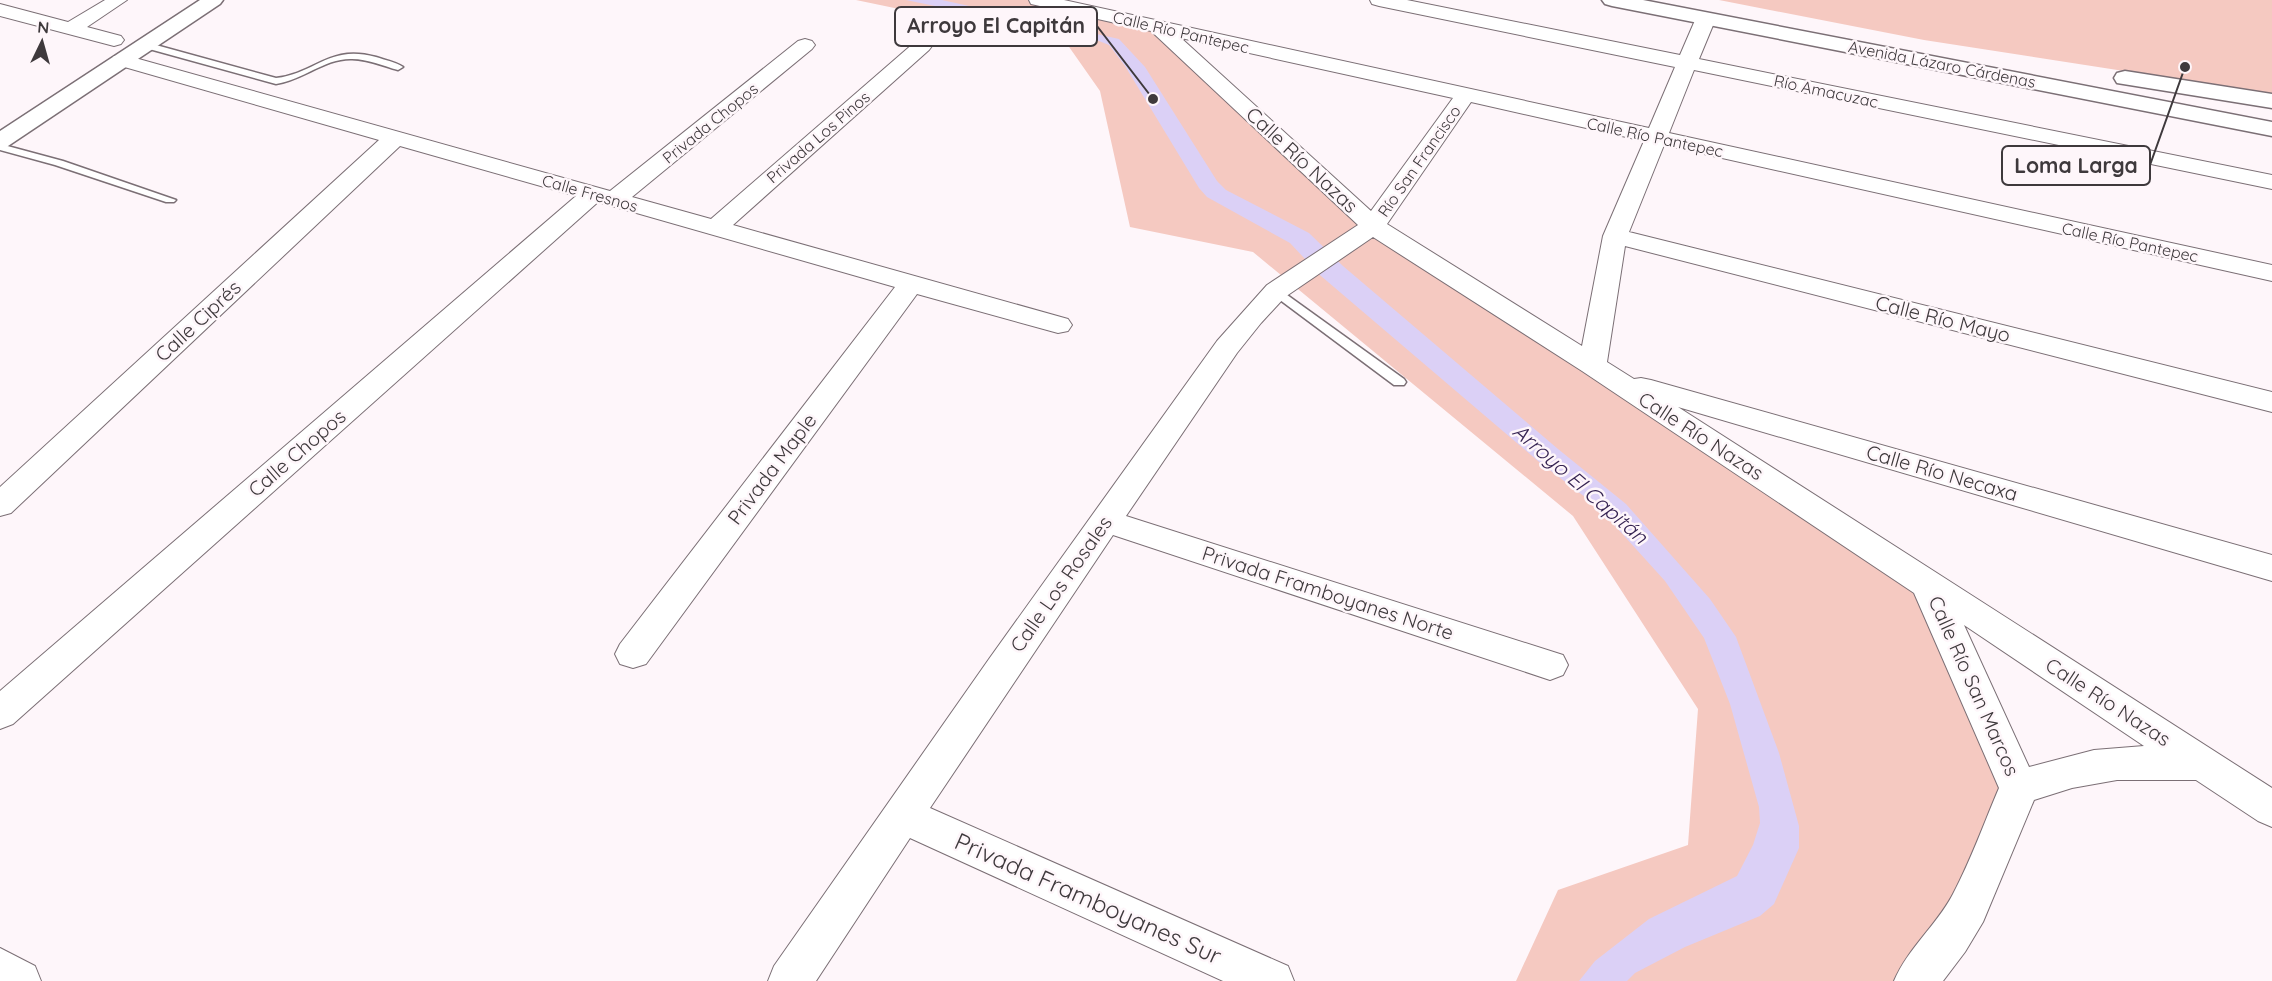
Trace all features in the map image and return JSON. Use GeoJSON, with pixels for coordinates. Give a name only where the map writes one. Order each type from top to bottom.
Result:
{"type":"FeatureCollection","features":[{"type":"Feature","properties":{"kind":"main road"},"geometry":{"type":"LineString","coordinates":[[0,141],[118,50],[145,45],[213,0]]}},
{"type":"Feature","properties":{"kind":"main road","name":"Avenida Lázaro Cárdenas"},"geometry":{"type":"LineString","coordinates":[[1612,0],[2272,129]]}},
{"type":"Feature","properties":{"kind":"main road","name":"Avenida Lázaro Cárdenas"},"geometry":{"type":"LineString","coordinates":[[1663,0],[1918,47],[2272,101]]}},
{"type":"Feature","properties":{"kind":"main road"},"geometry":{"type":"LineString","coordinates":[[2146,82],[2178,93],[2272,109]]}},
{"type":"Feature","properties":{"kind":"main road"},"geometry":{"type":"LineString","coordinates":[[2040,83],[2085,87],[2272,121]]}},
{"type":"Feature","properties":{"kind":"street"},"geometry":{"type":"LineString","coordinates":[[0,2],[5,0]]}},
{"type":"Feature","properties":{"kind":"street"},"geometry":{"type":"LineString","coordinates":[[70,29],[118,0]]}},
{"type":"Feature","properties":{"kind":"street","name":"Calle Río Pantepec"},"geometry":{"type":"LineString","coordinates":[[1038,0],[1064,2],[1159,28],[2272,273]]}},
{"type":"Feature","properties":{"kind":"street","name":"Río Amacuzac"},"geometry":{"type":"LineString","coordinates":[[1379,0],[2272,182]]}},
{"type":"Feature","properties":{"kind":"street","name":"Calle Fresnos"},"geometry":{"type":"LineString","coordinates":[[0,10],[70,29],[118,50],[396,137],[1058,325]]}},
{"type":"Feature","properties":{"kind":"street"},"geometry":{"type":"LineString","coordinates":[[1602,371],[1601,325],[1607,270],[1615,236],[1707,18]]}},
{"type":"Feature","properties":{"kind":"street","name":"Calle Río Nazas"},"geometry":{"type":"LineString","coordinates":[[1159,28],[1373,226],[1602,371],[2272,809]]}},
{"type":"Feature","properties":{"kind":"street","name":"Privada Chopos"},"geometry":{"type":"LineString","coordinates":[[603,197],[805,45]]}},
{"type":"Feature","properties":{"kind":"street","name":"Privada Los Pinos"},"geometry":{"type":"LineString","coordinates":[[714,229],[922,46]]}},
{"type":"Feature","properties":{"kind":"street","name":"Río San Francisco"},"geometry":{"type":"LineString","coordinates":[[1373,226],[1465,96]]}},
{"type":"Feature","properties":{"kind":"street","name":"Calle Ciprés"},"geometry":{"type":"LineString","coordinates":[[0,505],[396,137]]}},
{"type":"Feature","properties":{"kind":"street","name":"Calle Chopos"},"geometry":{"type":"LineString","coordinates":[[0,713],[603,197]]}},
{"type":"Feature","properties":{"kind":"street","name":"Calle Los Rosales"},"geometry":{"type":"LineString","coordinates":[[790,981],[1222,354],[1251,317],[1276,291],[1373,226]]}},
{"type":"Feature","properties":{"kind":"street","name":"Calle Río Mayo"},"geometry":{"type":"LineString","coordinates":[[1615,236],[2272,402]]}},
{"type":"Feature","properties":{"kind":"street","name":"Privada Maple"},"geometry":{"type":"LineString","coordinates":[[633,654],[911,284]]}},
{"type":"Feature","properties":{"kind":"street","name":"Calle Río Necaxa"},"geometry":{"type":"LineString","coordinates":[[1602,371],[2272,568]]}},
{"type":"Feature","properties":{"kind":"street","name":"Privada Framboyanes Norte"},"geometry":{"type":"LineString","coordinates":[[1106,521],[1550,665]]}},
{"type":"Feature","properties":{"kind":"street","name":"Calle Río San Marcos"},"geometry":{"type":"LineString","coordinates":[[1916,981],[1950,937],[1968,908],[2019,788],[1928,585]]}},
{"type":"Feature","properties":{"kind":"street","name":"Calle Río San Marcos"},"geometry":{"type":"LineString","coordinates":[[2019,788],[2066,772],[2106,764],[2146,761],[2203,764]]}},
{"type":"Feature","properties":{"kind":"street","name":"Privada Framboyanes Sur"},"geometry":{"type":"LineString","coordinates":[[904,816],[1272,981]]}},
{"type":"Feature","properties":{"kind":"street"},"geometry":{"type":"LineString","coordinates":[[0,969],[19,981]]}},
{"type":"Feature","properties":{"kind":"lane"},"geometry":{"type":"LineString","coordinates":[[145,45],[276,81],[293,78],[345,56],[355,56],[398,67]]}},
{"type":"Feature","properties":{"kind":"lane"},"geometry":{"type":"LineString","coordinates":[[0,147],[59,163],[170,200]]}},
{"type":"Feature","properties":{"kind":"lane"},"geometry":{"type":"LineString","coordinates":[[1276,291],[1399,382]]}},
{"type":"Feature","properties":{"kind":"shaded area"},"geometry":{"type":"Polygon","coordinates":[[[856,0],[1039,0],[1159,28],[1373,226],[1928,585],[2019,788],[1916,981],[1516,981],[1558,890],[1688,845],[1698,709],[1573,516],[1253,252],[1130,227],[1100,91],[1067,44],[856,0]]]}},
{"type":"Feature","properties":{"kind":"shaded area"},"geometry":{"type":"Polygon","coordinates":[[[1719,0],[2272,0],[2272,94],[1924,40],[1719,0]]]}},
{"type":"Feature","properties":{"kind":"water"},"geometry":{"type":"Polygon","coordinates":[[[906,0],[942,0],[1119,39],[1145,67],[1217,181],[1226,190],[1309,233],[1343,266],[1626,504],[1710,599],[1736,637],[1779,753],[1799,826],[1799,848],[1774,904],[1760,916],[1685,947],[1635,973],[1627,981],[1579,981],[1595,961],[1649,919],[1737,876],[1753,845],[1760,823],[1759,807],[1730,704],[1704,638],[1665,581],[1598,507],[1538,461],[1321,276],[1290,243],[1207,197],[1199,188],[1125,66],[1109,45],[1094,39],[906,0]]]}},
{"type":"Feature","properties":{"kind":"place","name":"Loma Larga"},"geometry":{"type":"Point","coordinates":[2185,67]}},
{"type":"Feature","properties":{"kind":"place","name":"Arroyo El Capitán"},"geometry":{"type":"Point","coordinates":[1153,99]}}]}
